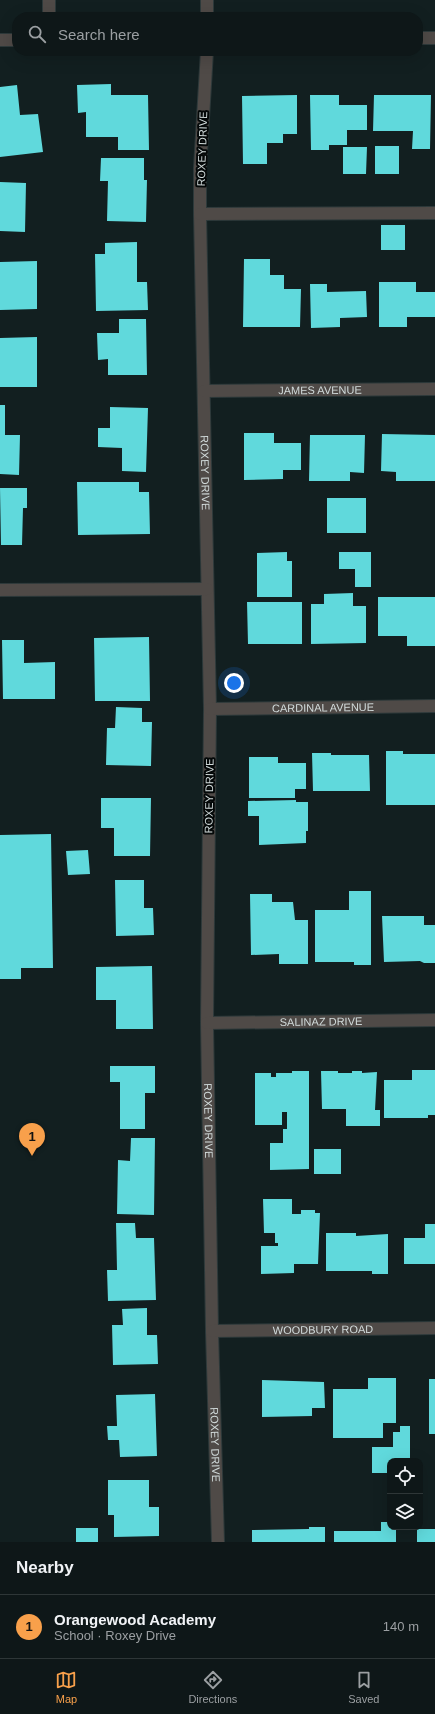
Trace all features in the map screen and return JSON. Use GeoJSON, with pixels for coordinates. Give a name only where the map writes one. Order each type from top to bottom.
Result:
{"type":"FeatureCollection","features":[{"type":"Feature","properties":{"kind":"street"},"geometry":{"type":"LineString","coordinates":[[49,0],[49,12]]}},
{"type":"Feature","properties":{"kind":"street"},"geometry":{"type":"LineString","coordinates":[[207,0],[207,12]]}},
{"type":"Feature","properties":{"kind":"street"},"geometry":{"type":"LineString","coordinates":[[423,38],[435,38]]}},
{"type":"Feature","properties":{"kind":"street"},"geometry":{"type":"LineString","coordinates":[[0,40],[12,40]]}},
{"type":"Feature","properties":{"kind":"street","name":"ROXEY DRIVE"},"geometry":{"type":"LineString","coordinates":[[207,56],[200,168],[200,214],[210,709],[207,1023],[212,1331],[218,1542]]}},
{"type":"Feature","properties":{"kind":"street"},"geometry":{"type":"LineString","coordinates":[[200,214],[435,212]]}},
{"type":"Feature","properties":{"kind":"street","name":"JAMES AVENUE"},"geometry":{"type":"LineString","coordinates":[[204,391],[435,389]]}},
{"type":"Feature","properties":{"kind":"street"},"geometry":{"type":"LineString","coordinates":[[0,590],[207,589]]}},
{"type":"Feature","properties":{"kind":"street","name":"CARDINAL AVENUE"},"geometry":{"type":"LineString","coordinates":[[210,709],[435,706]]}},
{"type":"Feature","properties":{"kind":"street","name":"SALINAZ DRIVE"},"geometry":{"type":"LineString","coordinates":[[207,1023],[435,1020]]}},
{"type":"Feature","properties":{"kind":"street","name":"WOODBURY ROAD"},"geometry":{"type":"LineString","coordinates":[[212,1331],[435,1328]]}},
{"type":"Feature","properties":{"kind":"building"},"geometry":{"type":"Polygon","coordinates":[[[111,84],[111,95],[148,95],[149,150],[118,150],[118,137],[86,137],[86,112],[78,113],[77,85],[111,84]]]}},
{"type":"Feature","properties":{"kind":"building"},"geometry":{"type":"Polygon","coordinates":[[[17,85],[20,115],[38,114],[43,152],[0,157],[0,87],[17,85]]]}},
{"type":"Feature","properties":{"kind":"building"},"geometry":{"type":"Polygon","coordinates":[[[297,95],[297,134],[283,134],[283,143],[267,143],[267,164],[243,164],[242,96],[297,95]]]}},
{"type":"Feature","properties":{"kind":"building"},"geometry":{"type":"Polygon","coordinates":[[[310,95],[339,95],[339,105],[367,105],[367,130],[347,130],[347,145],[329,145],[329,150],[311,150],[310,95]]]}},
{"type":"Feature","properties":{"kind":"building"},"geometry":{"type":"Polygon","coordinates":[[[374,95],[431,95],[430,149],[412,149],[413,131],[373,131],[374,95]]]}},
{"type":"Feature","properties":{"kind":"building"},"geometry":{"type":"Polygon","coordinates":[[[375,146],[399,146],[399,174],[375,174],[375,146]]]}},
{"type":"Feature","properties":{"kind":"building"},"geometry":{"type":"Polygon","coordinates":[[[343,147],[367,147],[366,174],[343,174],[343,147]]]}},
{"type":"Feature","properties":{"kind":"building"},"geometry":{"type":"Polygon","coordinates":[[[101,158],[144,158],[144,180],[147,180],[146,222],[107,221],[108,181],[100,181],[101,158]]]}},
{"type":"Feature","properties":{"kind":"building"},"geometry":{"type":"Polygon","coordinates":[[[0,182],[26,183],[25,232],[0,231],[0,182]]]}},
{"type":"Feature","properties":{"kind":"building"},"geometry":{"type":"Polygon","coordinates":[[[381,225],[405,225],[405,250],[381,250],[381,225]]]}},
{"type":"Feature","properties":{"kind":"building"},"geometry":{"type":"Polygon","coordinates":[[[137,242],[137,282],[147,282],[148,310],[96,311],[95,254],[105,254],[105,243],[137,242]]]}},
{"type":"Feature","properties":{"kind":"building"},"geometry":{"type":"Polygon","coordinates":[[[244,259],[270,259],[270,275],[284,275],[284,289],[301,289],[300,327],[243,327],[244,259]]]}},
{"type":"Feature","properties":{"kind":"building"},"geometry":{"type":"Polygon","coordinates":[[[37,261],[37,309],[0,310],[0,262],[37,261]]]}},
{"type":"Feature","properties":{"kind":"building"},"geometry":{"type":"Polygon","coordinates":[[[379,282],[416,282],[416,292],[435,292],[435,317],[407,317],[407,327],[379,327],[379,282]]]}},
{"type":"Feature","properties":{"kind":"building"},"geometry":{"type":"Polygon","coordinates":[[[310,284],[327,284],[327,292],[366,291],[367,317],[340,318],[340,327],[311,328],[310,284]]]}},
{"type":"Feature","properties":{"kind":"building"},"geometry":{"type":"Polygon","coordinates":[[[119,319],[146,319],[147,375],[108,375],[108,359],[98,360],[97,333],[119,333],[119,319]]]}},
{"type":"Feature","properties":{"kind":"building"},"geometry":{"type":"Polygon","coordinates":[[[37,337],[37,387],[0,387],[0,338],[37,337]]]}},
{"type":"Feature","properties":{"kind":"building"},"geometry":{"type":"Polygon","coordinates":[[[0,405],[5,405],[5,435],[20,435],[19,475],[0,474],[0,405]]]}},
{"type":"Feature","properties":{"kind":"building"},"geometry":{"type":"Polygon","coordinates":[[[110,407],[148,408],[146,472],[122,471],[122,448],[98,447],[98,428],[110,428],[110,407]]]}},
{"type":"Feature","properties":{"kind":"building"},"geometry":{"type":"Polygon","coordinates":[[[244,433],[274,433],[274,443],[301,443],[301,470],[283,470],[283,479],[244,480],[244,433]]]}},
{"type":"Feature","properties":{"kind":"building"},"geometry":{"type":"Polygon","coordinates":[[[382,434],[435,435],[435,481],[396,481],[396,472],[381,471],[382,434]]]}},
{"type":"Feature","properties":{"kind":"building"},"geometry":{"type":"Polygon","coordinates":[[[310,435],[365,435],[364,473],[350,472],[350,481],[309,481],[310,435]]]}},
{"type":"Feature","properties":{"kind":"building"},"geometry":{"type":"Polygon","coordinates":[[[77,482],[139,482],[139,492],[149,492],[150,534],[78,535],[77,482]]]}},
{"type":"Feature","properties":{"kind":"building"},"geometry":{"type":"Polygon","coordinates":[[[0,488],[27,488],[27,508],[23,508],[22,545],[1,545],[0,488]]]}},
{"type":"Feature","properties":{"kind":"building"},"geometry":{"type":"Polygon","coordinates":[[[327,498],[366,498],[366,533],[327,533],[327,498]]]}},
{"type":"Feature","properties":{"kind":"building"},"geometry":{"type":"Polygon","coordinates":[[[287,552],[287,561],[292,561],[292,597],[257,597],[257,553],[287,552]]]}},
{"type":"Feature","properties":{"kind":"building"},"geometry":{"type":"Polygon","coordinates":[[[339,552],[371,552],[371,587],[355,587],[355,569],[339,569],[339,552]]]}},
{"type":"Feature","properties":{"kind":"building"},"geometry":{"type":"Polygon","coordinates":[[[353,593],[353,606],[366,606],[366,643],[311,644],[311,604],[324,604],[324,594],[353,593]]]}},
{"type":"Feature","properties":{"kind":"building"},"geometry":{"type":"Polygon","coordinates":[[[378,597],[435,597],[435,646],[407,646],[407,636],[378,636],[378,597]]]}},
{"type":"Feature","properties":{"kind":"building"},"geometry":{"type":"Polygon","coordinates":[[[247,602],[302,602],[302,644],[248,644],[247,602]]]}},
{"type":"Feature","properties":{"kind":"building"},"geometry":{"type":"Polygon","coordinates":[[[149,637],[150,701],[95,701],[94,638],[149,637]]]}},
{"type":"Feature","properties":{"kind":"building"},"geometry":{"type":"Polygon","coordinates":[[[2,640],[24,640],[24,663],[55,662],[55,699],[3,699],[2,640]]]}},
{"type":"Feature","properties":{"kind":"building"},"geometry":{"type":"Polygon","coordinates":[[[116,707],[142,708],[142,722],[152,722],[151,766],[106,765],[107,728],[115,728],[116,707]]]}},
{"type":"Feature","properties":{"kind":"building"},"geometry":{"type":"Polygon","coordinates":[[[386,751],[403,751],[403,754],[435,754],[435,805],[386,805],[386,751]]]}},
{"type":"Feature","properties":{"kind":"building"},"geometry":{"type":"Polygon","coordinates":[[[312,753],[331,753],[331,755],[369,755],[370,791],[313,791],[312,753]]]}},
{"type":"Feature","properties":{"kind":"building"},"geometry":{"type":"Polygon","coordinates":[[[249,757],[278,757],[278,763],[306,763],[306,789],[295,789],[295,798],[249,798],[249,757]]]}},
{"type":"Feature","properties":{"kind":"building"},"geometry":{"type":"Polygon","coordinates":[[[101,798],[151,798],[150,856],[114,856],[114,828],[101,828],[101,798]]]}},
{"type":"Feature","properties":{"kind":"building"},"geometry":{"type":"Polygon","coordinates":[[[296,800],[296,802],[308,802],[308,831],[306,831],[306,843],[259,845],[259,816],[248,816],[248,801],[296,800]]]}},
{"type":"Feature","properties":{"kind":"building"},"geometry":{"type":"Polygon","coordinates":[[[51,834],[53,968],[21,968],[21,979],[0,979],[0,835],[51,834]]]}},
{"type":"Feature","properties":{"kind":"building"},"geometry":{"type":"Polygon","coordinates":[[[88,850],[90,874],[68,875],[66,851],[88,850]]]}},
{"type":"Feature","properties":{"kind":"building"},"geometry":{"type":"Polygon","coordinates":[[[115,880],[144,880],[144,908],[153,908],[154,935],[116,936],[115,880]]]}},
{"type":"Feature","properties":{"kind":"building"},"geometry":{"type":"Polygon","coordinates":[[[349,891],[371,891],[371,965],[354,965],[354,962],[315,962],[315,910],[349,910],[349,891]]]}},
{"type":"Feature","properties":{"kind":"building"},"geometry":{"type":"Polygon","coordinates":[[[250,894],[272,894],[272,902],[293,902],[295,920],[308,920],[308,964],[279,964],[279,954],[251,955],[250,894]]]}},
{"type":"Feature","properties":{"kind":"building"},"geometry":{"type":"Polygon","coordinates":[[[382,916],[424,916],[424,925],[435,925],[435,963],[424,963],[420,961],[384,962],[382,916]]]}},
{"type":"Feature","properties":{"kind":"building"},"geometry":{"type":"Polygon","coordinates":[[[152,966],[153,1029],[116,1029],[116,1000],[96,1000],[96,967],[152,966]]]}},
{"type":"Feature","properties":{"kind":"building"},"geometry":{"type":"Polygon","coordinates":[[[110,1066],[155,1066],[155,1093],[145,1093],[145,1129],[120,1129],[120,1082],[110,1082],[110,1066]]]}},
{"type":"Feature","properties":{"kind":"building"},"geometry":{"type":"Polygon","coordinates":[[[412,1070],[435,1070],[435,1115],[428,1115],[428,1118],[384,1118],[384,1080],[412,1080],[412,1070]]]}},
{"type":"Feature","properties":{"kind":"building"},"geometry":{"type":"Polygon","coordinates":[[[292,1071],[309,1071],[309,1169],[270,1170],[270,1143],[283,1143],[283,1129],[287,1129],[287,1112],[282,1112],[282,1125],[255,1125],[255,1073],[271,1073],[271,1077],[276,1077],[276,1073],[292,1073],[292,1071]]]}},
{"type":"Feature","properties":{"kind":"building"},"geometry":{"type":"Polygon","coordinates":[[[321,1071],[338,1071],[338,1073],[352,1073],[352,1071],[362,1071],[362,1073],[377,1072],[375,1110],[380,1110],[380,1126],[346,1126],[346,1109],[322,1109],[321,1071]]]}},
{"type":"Feature","properties":{"kind":"building"},"geometry":{"type":"Polygon","coordinates":[[[131,1138],[155,1138],[154,1215],[117,1214],[118,1160],[130,1161],[131,1138]]]}},
{"type":"Feature","properties":{"kind":"building"},"geometry":{"type":"Polygon","coordinates":[[[314,1149],[341,1149],[341,1174],[314,1174],[314,1149]]]}},
{"type":"Feature","properties":{"kind":"building"},"geometry":{"type":"Polygon","coordinates":[[[263,1199],[292,1199],[292,1214],[301,1214],[301,1210],[315,1210],[315,1213],[320,1213],[318,1264],[294,1264],[294,1273],[261,1274],[261,1246],[278,1246],[278,1243],[275,1243],[275,1233],[264,1233],[263,1199]]]}},
{"type":"Feature","properties":{"kind":"building"},"geometry":{"type":"Polygon","coordinates":[[[116,1223],[135,1223],[136,1238],[154,1238],[156,1300],[108,1301],[107,1270],[117,1270],[116,1223]]]}},
{"type":"Feature","properties":{"kind":"building"},"geometry":{"type":"Polygon","coordinates":[[[425,1224],[435,1224],[435,1264],[404,1264],[404,1238],[425,1238],[425,1224]]]}},
{"type":"Feature","properties":{"kind":"building"},"geometry":{"type":"Polygon","coordinates":[[[326,1233],[356,1233],[356,1236],[388,1234],[388,1274],[372,1274],[372,1271],[326,1271],[326,1233]]]}},
{"type":"Feature","properties":{"kind":"building"},"geometry":{"type":"Polygon","coordinates":[[[147,1308],[147,1335],[157,1335],[158,1364],[113,1365],[112,1325],[123,1325],[122,1309],[147,1308]]]}},
{"type":"Feature","properties":{"kind":"building"},"geometry":{"type":"Polygon","coordinates":[[[368,1378],[396,1378],[396,1423],[383,1423],[383,1438],[333,1438],[333,1389],[368,1389],[368,1378]]]}},
{"type":"Feature","properties":{"kind":"building"},"geometry":{"type":"Polygon","coordinates":[[[429,1379],[435,1379],[435,1434],[429,1434],[429,1379]]]}},
{"type":"Feature","properties":{"kind":"building"},"geometry":{"type":"Polygon","coordinates":[[[262,1380],[324,1382],[325,1408],[312,1408],[312,1416],[262,1417],[262,1380]]]}},
{"type":"Feature","properties":{"kind":"building"},"geometry":{"type":"Polygon","coordinates":[[[155,1394],[157,1456],[120,1457],[119,1440],[108,1440],[107,1426],[117,1426],[116,1395],[155,1394]]]}},
{"type":"Feature","properties":{"kind":"building"},"geometry":{"type":"Polygon","coordinates":[[[400,1426],[410,1426],[410,1458],[387,1458],[387,1473],[372,1473],[372,1447],[393,1447],[393,1432],[400,1432],[400,1426]]]}},
{"type":"Feature","properties":{"kind":"building"},"geometry":{"type":"Polygon","coordinates":[[[108,1480],[149,1480],[149,1507],[159,1507],[159,1536],[114,1537],[114,1515],[108,1515],[108,1480]]]}},
{"type":"Feature","properties":{"kind":"building"},"geometry":{"type":"Polygon","coordinates":[[[381,1522],[387,1522],[387,1530],[396,1530],[396,1542],[334,1542],[334,1531],[381,1531],[381,1522]]]}},
{"type":"Feature","properties":{"kind":"building"},"geometry":{"type":"Polygon","coordinates":[[[309,1527],[325,1527],[325,1542],[252,1542],[252,1530],[309,1529],[309,1527]]]}},
{"type":"Feature","properties":{"kind":"building"},"geometry":{"type":"Polygon","coordinates":[[[76,1528],[98,1528],[98,1542],[76,1542],[76,1528]]]}},
{"type":"Feature","properties":{"kind":"building"},"geometry":{"type":"Polygon","coordinates":[[[435,1529],[435,1542],[417,1542],[417,1530],[435,1529]]]}},
{"type":"Feature","properties":{"kind":"place","name":"Orangewood Academy"},"geometry":{"type":"Point","coordinates":[32,1156]}}]}
